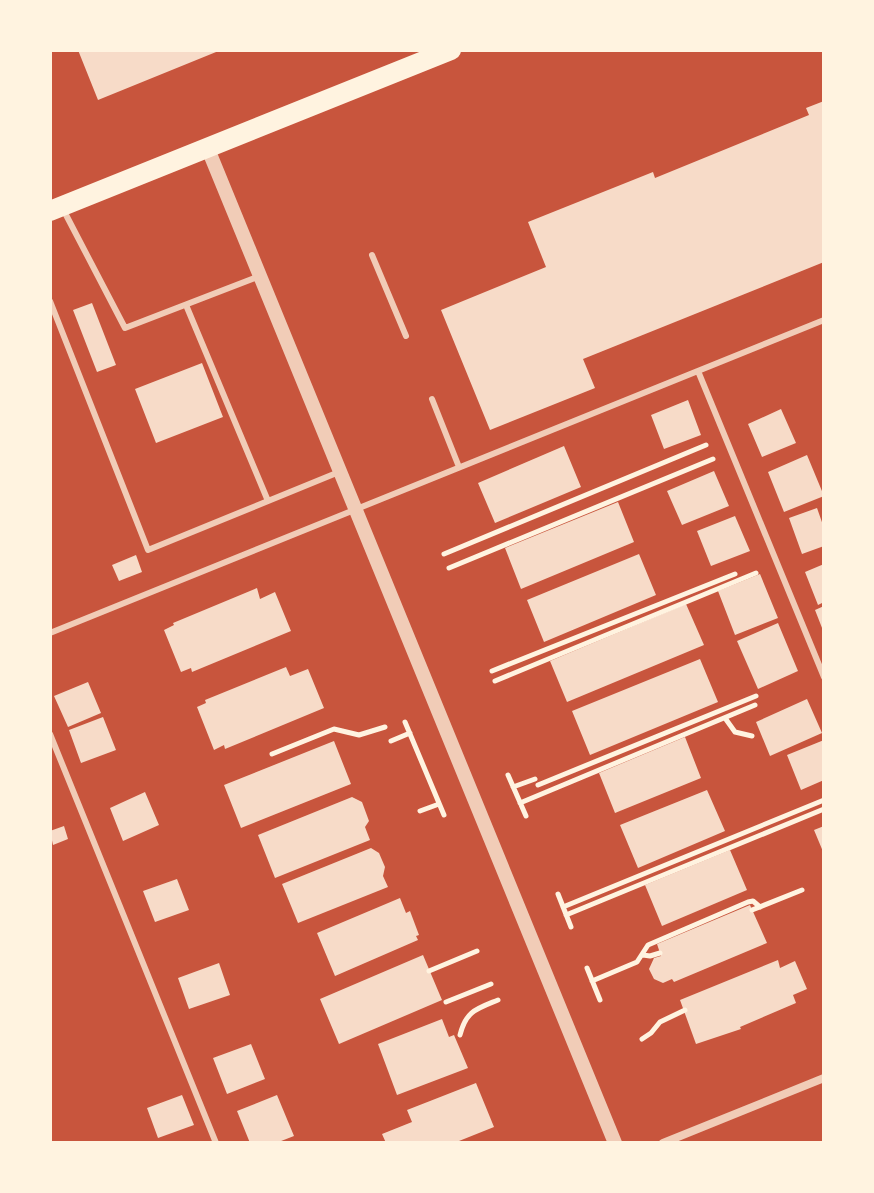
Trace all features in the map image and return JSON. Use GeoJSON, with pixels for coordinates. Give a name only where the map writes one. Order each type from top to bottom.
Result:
{"type":"FeatureCollection","features":[{"type":"Feature","properties":{"kind":"main road"},"geometry":{"type":"LineString","coordinates":[[56,209],[451,50]]}},
{"type":"Feature","properties":{"kind":"street"},"geometry":{"type":"LineString","coordinates":[[208,149],[615,1143]]}},
{"type":"Feature","properties":{"kind":"street"},"geometry":{"type":"LineString","coordinates":[[663,1143],[824,1078]]}},
{"type":"Feature","properties":{"kind":"lane"},"geometry":{"type":"LineString","coordinates":[[56,209],[125,328],[260,276]]}},
{"type":"Feature","properties":{"kind":"lane"},"geometry":{"type":"LineString","coordinates":[[372,255],[406,336]]}},
{"type":"Feature","properties":{"kind":"lane"},"geometry":{"type":"LineString","coordinates":[[50,301],[148,550],[339,472]]}},
{"type":"Feature","properties":{"kind":"lane"},"geometry":{"type":"LineString","coordinates":[[186,305],[268,501]]}},
{"type":"Feature","properties":{"kind":"lane"},"geometry":{"type":"LineString","coordinates":[[50,633],[824,320]]}},
{"type":"Feature","properties":{"kind":"lane"},"geometry":{"type":"LineString","coordinates":[[698,371],[824,677]]}},
{"type":"Feature","properties":{"kind":"lane"},"geometry":{"type":"LineString","coordinates":[[432,399],[459,467]]}},
{"type":"Feature","properties":{"kind":"lane"},"geometry":{"type":"LineString","coordinates":[[50,734],[216,1143]]}},
{"type":"Feature","properties":{"kind":"path"},"geometry":{"type":"LineString","coordinates":[[444,554],[707,445]]}},
{"type":"Feature","properties":{"kind":"path"},"geometry":{"type":"LineString","coordinates":[[449,568],[713,459]]}},
{"type":"Feature","properties":{"kind":"path"},"geometry":{"type":"LineString","coordinates":[[495,681],[756,573]]}},
{"type":"Feature","properties":{"kind":"path"},"geometry":{"type":"LineString","coordinates":[[492,671],[735,574]]}},
{"type":"Feature","properties":{"kind":"path"},"geometry":{"type":"LineString","coordinates":[[513,787],[537,782],[756,696]]}},
{"type":"Feature","properties":{"kind":"path"},"geometry":{"type":"LineString","coordinates":[[520,803],[755,705]]}},
{"type":"Feature","properties":{"kind":"path"},"geometry":{"type":"LineString","coordinates":[[725,718],[735,732],[752,736]]}},
{"type":"Feature","properties":{"kind":"path"},"geometry":{"type":"LineString","coordinates":[[405,722],[444,815]]}},
{"type":"Feature","properties":{"kind":"path"},"geometry":{"type":"LineString","coordinates":[[272,754],[334,729],[359,735],[385,727]]}},
{"type":"Feature","properties":{"kind":"path"},"geometry":{"type":"LineString","coordinates":[[391,741],[410,733]]}},
{"type":"Feature","properties":{"kind":"path"},"geometry":{"type":"LineString","coordinates":[[508,775],[526,816]]}},
{"type":"Feature","properties":{"kind":"path"},"geometry":{"type":"LineString","coordinates":[[563,907],[824,800]]}},
{"type":"Feature","properties":{"kind":"path"},"geometry":{"type":"LineString","coordinates":[[420,811],[439,804]]}},
{"type":"Feature","properties":{"kind":"path"},"geometry":{"type":"LineString","coordinates":[[566,915],[824,809]]}},
{"type":"Feature","properties":{"kind":"path"},"geometry":{"type":"LineString","coordinates":[[752,910],[802,890]]}},
{"type":"Feature","properties":{"kind":"path"},"geometry":{"type":"LineString","coordinates":[[558,894],[571,927]]}},
{"type":"Feature","properties":{"kind":"path"},"geometry":{"type":"LineString","coordinates":[[592,981],[632,965],[641,959],[648,945],[748,902],[753,901],[760,907]]}},
{"type":"Feature","properties":{"kind":"path"},"geometry":{"type":"LineString","coordinates":[[429,971],[477,951]]}},
{"type":"Feature","properties":{"kind":"path"},"geometry":{"type":"LineString","coordinates":[[643,955],[660,953]]}},
{"type":"Feature","properties":{"kind":"path"},"geometry":{"type":"LineString","coordinates":[[587,968],[600,1000]]}},
{"type":"Feature","properties":{"kind":"path"},"geometry":{"type":"LineString","coordinates":[[446,1002],[491,984]]}},
{"type":"Feature","properties":{"kind":"path"},"geometry":{"type":"LineString","coordinates":[[460,1035],[463,1020],[473,1011],[498,1000]]}},
{"type":"Feature","properties":{"kind":"path"},"geometry":{"type":"LineString","coordinates":[[642,1039],[660,1022],[685,1010]]}},
{"type":"Feature","properties":{"kind":"building"},"geometry":{"type":"Polygon","coordinates":[[[78,50],[221,50],[98,100],[78,50]]]}},
{"type":"Feature","properties":{"kind":"building"},"geometry":{"type":"Polygon","coordinates":[[[824,101],[824,262],[583,359],[595,388],[490,430],[441,310],[546,267],[528,222],[653,172],[655,178],[809,115],[806,108],[824,101]]]}},
{"type":"Feature","properties":{"kind":"building"},"geometry":{"type":"Polygon","coordinates":[[[92,303],[116,365],[97,372],[73,310],[92,303]]]}},
{"type":"Feature","properties":{"kind":"building"},"geometry":{"type":"Polygon","coordinates":[[[202,363],[223,417],[156,443],[135,389],[202,363]]]}},
{"type":"Feature","properties":{"kind":"building"},"geometry":{"type":"Polygon","coordinates":[[[688,400],[701,435],[664,449],[651,415],[688,400]]]}},
{"type":"Feature","properties":{"kind":"building"},"geometry":{"type":"Polygon","coordinates":[[[781,409],[796,443],[762,457],[748,424],[781,409]]]}},
{"type":"Feature","properties":{"kind":"building"},"geometry":{"type":"Polygon","coordinates":[[[564,446],[581,487],[495,523],[478,483],[564,446]]]}},
{"type":"Feature","properties":{"kind":"building"},"geometry":{"type":"Polygon","coordinates":[[[807,455],[824,496],[784,512],[768,472],[807,455]]]}},
{"type":"Feature","properties":{"kind":"building"},"geometry":{"type":"Polygon","coordinates":[[[714,471],[729,506],[682,525],[667,491],[714,471]]]}},
{"type":"Feature","properties":{"kind":"building"},"geometry":{"type":"Polygon","coordinates":[[[618,502],[634,542],[521,589],[505,548],[618,502]]]}},
{"type":"Feature","properties":{"kind":"building"},"geometry":{"type":"Polygon","coordinates":[[[817,508],[824,528],[824,546],[802,554],[789,518],[817,508]]]}},
{"type":"Feature","properties":{"kind":"building"},"geometry":{"type":"Polygon","coordinates":[[[735,516],[750,551],[711,566],[697,531],[735,516]]]}},
{"type":"Feature","properties":{"kind":"building"},"geometry":{"type":"Polygon","coordinates":[[[639,554],[656,595],[544,642],[527,600],[639,554]]]}},
{"type":"Feature","properties":{"kind":"building"},"geometry":{"type":"Polygon","coordinates":[[[136,555],[142,572],[119,581],[112,565],[136,555]]]}},
{"type":"Feature","properties":{"kind":"building"},"geometry":{"type":"Polygon","coordinates":[[[824,564],[824,602],[818,605],[805,572],[824,564]]]}},
{"type":"Feature","properties":{"kind":"building"},"geometry":{"type":"Polygon","coordinates":[[[760,574],[778,618],[735,635],[718,591],[760,574]]]}},
{"type":"Feature","properties":{"kind":"building"},"geometry":{"type":"Polygon","coordinates":[[[257,588],[260,599],[275,592],[291,631],[192,672],[191,668],[181,672],[164,630],[173,623],[257,588]]]}},
{"type":"Feature","properties":{"kind":"building"},"geometry":{"type":"Polygon","coordinates":[[[686,604],[704,645],[567,702],[550,661],[686,604]]]}},
{"type":"Feature","properties":{"kind":"building"},"geometry":{"type":"Polygon","coordinates":[[[824,606],[824,633],[815,610],[824,606]]]}},
{"type":"Feature","properties":{"kind":"building"},"geometry":{"type":"Polygon","coordinates":[[[778,623],[798,671],[758,689],[737,641],[778,623]]]}},
{"type":"Feature","properties":{"kind":"building"},"geometry":{"type":"Polygon","coordinates":[[[700,659],[718,702],[590,755],[572,711],[700,659]]]}},
{"type":"Feature","properties":{"kind":"building"},"geometry":{"type":"Polygon","coordinates":[[[286,667],[290,676],[308,669],[324,708],[225,749],[224,745],[214,750],[197,707],[206,703],[205,700],[286,667]]]}},
{"type":"Feature","properties":{"kind":"building"},"geometry":{"type":"Polygon","coordinates":[[[88,682],[101,713],[68,727],[54,696],[88,682]]]}},
{"type":"Feature","properties":{"kind":"building"},"geometry":{"type":"Polygon","coordinates":[[[807,699],[822,733],[770,756],[756,722],[807,699]]]}},
{"type":"Feature","properties":{"kind":"building"},"geometry":{"type":"Polygon","coordinates":[[[103,717],[116,750],[81,763],[69,730],[103,717]]]}},
{"type":"Feature","properties":{"kind":"building"},"geometry":{"type":"Polygon","coordinates":[[[685,737],[701,778],[615,813],[599,773],[685,737]]]}},
{"type":"Feature","properties":{"kind":"building"},"geometry":{"type":"Polygon","coordinates":[[[824,740],[824,780],[801,790],[787,755],[824,740]]]}},
{"type":"Feature","properties":{"kind":"building"},"geometry":{"type":"Polygon","coordinates":[[[334,741],[351,784],[241,828],[224,785],[334,741]]]}},
{"type":"Feature","properties":{"kind":"building"},"geometry":{"type":"Polygon","coordinates":[[[707,790],[725,831],[638,868],[620,825],[707,790]]]}},
{"type":"Feature","properties":{"kind":"building"},"geometry":{"type":"Polygon","coordinates":[[[145,792],[159,825],[123,841],[110,808],[145,792]]]}},
{"type":"Feature","properties":{"kind":"building"},"geometry":{"type":"Polygon","coordinates":[[[352,797],[362,802],[369,821],[365,827],[370,840],[275,878],[258,835],[352,797]]]}},
{"type":"Feature","properties":{"kind":"building"},"geometry":{"type":"Polygon","coordinates":[[[64,826],[68,839],[53,845],[50,831],[64,826]]]}},
{"type":"Feature","properties":{"kind":"building"},"geometry":{"type":"Polygon","coordinates":[[[824,826],[824,854],[814,830],[824,826]]]}},
{"type":"Feature","properties":{"kind":"building"},"geometry":{"type":"Polygon","coordinates":[[[371,848],[379,853],[388,887],[298,923],[282,884],[371,848]]]}},
{"type":"Feature","properties":{"kind":"building"},"geometry":{"type":"Polygon","coordinates":[[[730,850],[747,890],[662,926],[645,885],[730,850]]]}},
{"type":"Feature","properties":{"kind":"building"},"geometry":{"type":"Polygon","coordinates":[[[177,879],[189,910],[155,922],[143,891],[177,879]]]}},
{"type":"Feature","properties":{"kind":"building"},"geometry":{"type":"Polygon","coordinates":[[[400,898],[406,913],[410,911],[418,940],[335,976],[317,933],[400,898]]]}},
{"type":"Feature","properties":{"kind":"building"},"geometry":{"type":"Polygon","coordinates":[[[750,905],[767,943],[674,982],[672,979],[663,983],[654,979],[649,969],[654,958],[661,956],[657,944],[750,905]]]}},
{"type":"Feature","properties":{"kind":"building"},"geometry":{"type":"Polygon","coordinates":[[[423,955],[442,1000],[339,1044],[320,999],[423,955]]]}},
{"type":"Feature","properties":{"kind":"building"},"geometry":{"type":"Polygon","coordinates":[[[778,960],[780,968],[795,961],[807,989],[793,995],[796,1003],[741,1029],[696,1044],[680,1000],[778,960]]]}},
{"type":"Feature","properties":{"kind":"building"},"geometry":{"type":"Polygon","coordinates":[[[219,963],[230,995],[189,1009],[178,978],[219,963]]]}},
{"type":"Feature","properties":{"kind":"building"},"geometry":{"type":"Polygon","coordinates":[[[442,1019],[449,1037],[454,1035],[468,1068],[397,1095],[378,1044],[442,1019]]]}},
{"type":"Feature","properties":{"kind":"building"},"geometry":{"type":"Polygon","coordinates":[[[251,1044],[265,1079],[227,1094],[213,1058],[251,1044]]]}},
{"type":"Feature","properties":{"kind":"building"},"geometry":{"type":"Polygon","coordinates":[[[476,1083],[494,1127],[454,1143],[386,1143],[382,1134],[412,1122],[407,1110],[476,1083]]]}},
{"type":"Feature","properties":{"kind":"building"},"geometry":{"type":"Polygon","coordinates":[[[182,1095],[194,1125],[158,1138],[147,1108],[182,1095]]]}},
{"type":"Feature","properties":{"kind":"building"},"geometry":{"type":"Polygon","coordinates":[[[277,1095],[294,1136],[276,1143],[250,1143],[237,1111],[277,1095]]]}}]}
